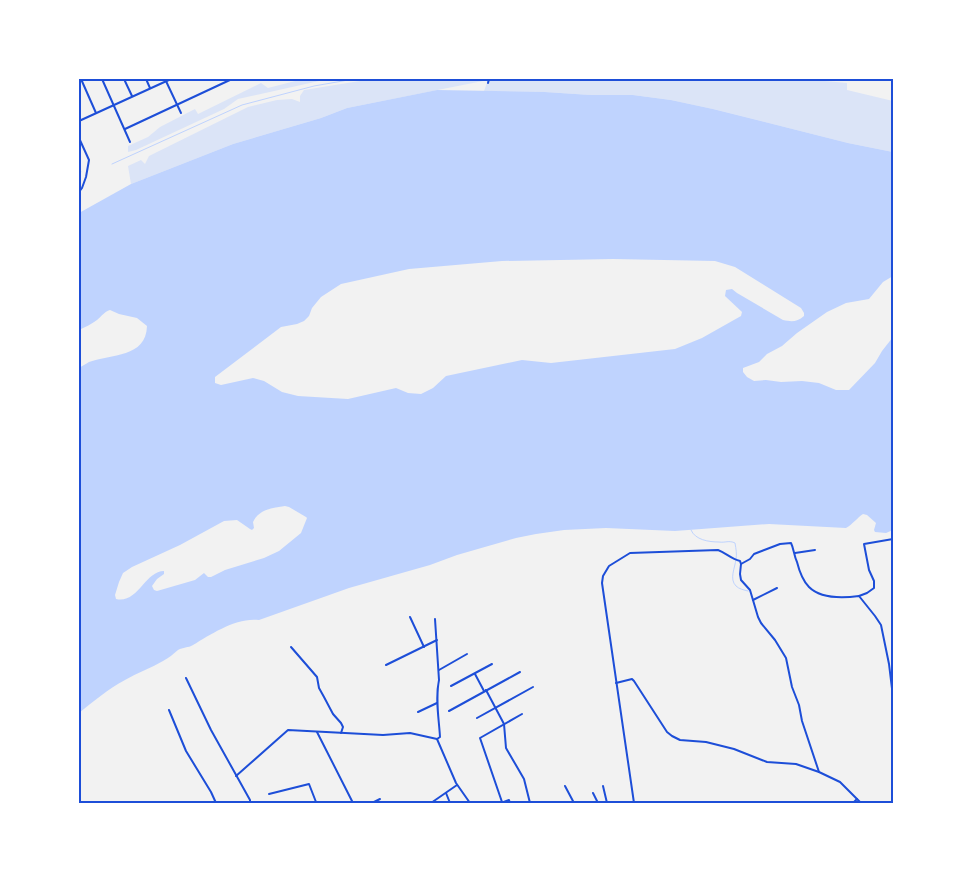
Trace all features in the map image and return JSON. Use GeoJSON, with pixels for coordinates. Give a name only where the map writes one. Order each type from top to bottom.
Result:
{"type":"FeatureCollection","features":[{"type":"Feature","properties":{"kind":"street"},"geometry":{"type":"LineString","coordinates":[[81,79],[96,113]]}},
{"type":"Feature","properties":{"kind":"street"},"geometry":{"type":"LineString","coordinates":[[102,79],[130,142]]}},
{"type":"Feature","properties":{"kind":"street"},"geometry":{"type":"LineString","coordinates":[[124,79],[132,96]]}},
{"type":"Feature","properties":{"kind":"street"},"geometry":{"type":"LineString","coordinates":[[146,79],[150,88]]}},
{"type":"Feature","properties":{"kind":"street"},"geometry":{"type":"LineString","coordinates":[[79,121],[171,79]]}},
{"type":"Feature","properties":{"kind":"street"},"geometry":{"type":"LineString","coordinates":[[125,129],[232,79]]}},
{"type":"Feature","properties":{"kind":"street"},"geometry":{"type":"LineString","coordinates":[[488,84],[489,79]]}},
{"type":"Feature","properties":{"kind":"street"},"geometry":{"type":"LineString","coordinates":[[166,80],[181,113]]}},
{"type":"Feature","properties":{"kind":"street"},"geometry":{"type":"LineString","coordinates":[[79,138],[89,160],[86,177],[79,192]]}},
{"type":"Feature","properties":{"kind":"street"},"geometry":{"type":"LineString","coordinates":[[864,544],[893,539]]}},
{"type":"Feature","properties":{"kind":"street"},"geometry":{"type":"LineString","coordinates":[[741,564],[750,559],[754,554],[780,544],[791,543],[803,579],[809,587],[815,591],[835,597],[859,596],[874,588],[864,540]]}},
{"type":"Feature","properties":{"kind":"street"},"geometry":{"type":"LineString","coordinates":[[634,803],[602,583],[603,576],[608,566],[630,553],[718,550],[734,560],[740,561],[741,564]]}},
{"type":"Feature","properties":{"kind":"street"},"geometry":{"type":"LineString","coordinates":[[795,553],[816,550]]}},
{"type":"Feature","properties":{"kind":"street"},"geometry":{"type":"LineString","coordinates":[[741,564],[742,580],[750,590],[758,617],[786,658],[792,687],[819,772]]}},
{"type":"Feature","properties":{"kind":"street"},"geometry":{"type":"LineString","coordinates":[[753,600],[777,588]]}},
{"type":"Feature","properties":{"kind":"street"},"geometry":{"type":"LineString","coordinates":[[859,596],[880,625],[889,664],[893,697]]}},
{"type":"Feature","properties":{"kind":"street"},"geometry":{"type":"LineString","coordinates":[[410,616],[424,647]]}},
{"type":"Feature","properties":{"kind":"street"},"geometry":{"type":"LineString","coordinates":[[435,619],[440,680],[437,703],[440,737],[437,739]]}},
{"type":"Feature","properties":{"kind":"street"},"geometry":{"type":"LineString","coordinates":[[386,665],[436,640]]}},
{"type":"Feature","properties":{"kind":"street"},"geometry":{"type":"LineString","coordinates":[[292,647],[317,677],[319,688],[333,714],[343,727],[341,733]]}},
{"type":"Feature","properties":{"kind":"street"},"geometry":{"type":"LineString","coordinates":[[439,670],[467,654]]}},
{"type":"Feature","properties":{"kind":"street"},"geometry":{"type":"LineString","coordinates":[[889,664],[893,663]]}},
{"type":"Feature","properties":{"kind":"street"},"geometry":{"type":"LineString","coordinates":[[451,686],[492,664]]}},
{"type":"Feature","properties":{"kind":"street"},"geometry":{"type":"LineString","coordinates":[[448,711],[520,672]]}},
{"type":"Feature","properties":{"kind":"street"},"geometry":{"type":"LineString","coordinates":[[474,673],[504,724],[506,748],[524,779],[530,803]]}},
{"type":"Feature","properties":{"kind":"street"},"geometry":{"type":"LineString","coordinates":[[186,678],[250,803]]}},
{"type":"Feature","properties":{"kind":"street"},"geometry":{"type":"LineString","coordinates":[[616,683],[634,680],[667,732],[680,740],[706,742],[734,749],[767,762],[796,764],[819,772],[840,782],[861,803]]}},
{"type":"Feature","properties":{"kind":"street"},"geometry":{"type":"LineString","coordinates":[[477,718],[533,687]]}},
{"type":"Feature","properties":{"kind":"street"},"geometry":{"type":"LineString","coordinates":[[418,712],[437,703]]}},
{"type":"Feature","properties":{"kind":"street"},"geometry":{"type":"LineString","coordinates":[[169,710],[186,751],[216,803]]}},
{"type":"Feature","properties":{"kind":"street"},"geometry":{"type":"LineString","coordinates":[[510,803],[509,800],[501,803],[480,738],[522,714]]}},
{"type":"Feature","properties":{"kind":"street"},"geometry":{"type":"LineString","coordinates":[[236,776],[288,730],[383,735],[410,733],[437,739]]}},
{"type":"Feature","properties":{"kind":"street"},"geometry":{"type":"LineString","coordinates":[[317,732],[353,803]]}},
{"type":"Feature","properties":{"kind":"street"},"geometry":{"type":"LineString","coordinates":[[437,739],[457,785],[470,803]]}},
{"type":"Feature","properties":{"kind":"street"},"geometry":{"type":"LineString","coordinates":[[269,794],[309,784],[315,803]]}},
{"type":"Feature","properties":{"kind":"street"},"geometry":{"type":"LineString","coordinates":[[431,803],[457,785]]}},
{"type":"Feature","properties":{"kind":"street"},"geometry":{"type":"LineString","coordinates":[[565,786],[574,803]]}},
{"type":"Feature","properties":{"kind":"street"},"geometry":{"type":"LineString","coordinates":[[603,786],[607,803]]}},
{"type":"Feature","properties":{"kind":"street"},"geometry":{"type":"LineString","coordinates":[[446,793],[450,803]]}},
{"type":"Feature","properties":{"kind":"street"},"geometry":{"type":"LineString","coordinates":[[593,793],[598,803]]}},
{"type":"Feature","properties":{"kind":"street"},"geometry":{"type":"LineString","coordinates":[[372,803],[380,799]]}},
{"type":"Feature","properties":{"kind":"street"},"geometry":{"type":"LineString","coordinates":[[853,803],[857,799]]}},
{"type":"Feature","properties":{"kind":"shaded area"},"geometry":{"type":"Polygon","coordinates":[[[303,79],[328,79],[238,99],[224,109],[128,152],[128,146],[148,137],[160,127],[195,109],[198,114],[261,83],[268,88],[303,79]]]}},
{"type":"Feature","properties":{"kind":"shaded area"},"geometry":{"type":"Polygon","coordinates":[[[366,79],[803,79],[847,83],[847,90],[893,101],[893,152],[671,100],[633,95],[484,91],[488,80],[347,108],[321,118],[233,144],[131,184],[128,166],[141,160],[145,164],[149,156],[248,107],[277,100],[292,99],[300,102],[300,96],[304,90],[366,79]]]}},
{"type":"Feature","properties":{"kind":"water"},"geometry":{"type":"Polygon","coordinates":[[[437,90],[633,95],[671,100],[713,109],[848,143],[893,152],[893,276],[883,282],[869,299],[846,303],[827,312],[782,346],[767,354],[759,362],[743,368],[743,372],[754,381],[802,381],[819,383],[836,390],[849,390],[875,363],[893,337],[893,530],[886,533],[875,532],[876,523],[863,514],[846,528],[769,524],[675,531],[606,528],[564,530],[516,538],[349,588],[259,620],[242,621],[233,624],[216,631],[191,646],[178,650],[165,660],[130,677],[101,695],[79,713],[79,368],[89,362],[117,356],[134,349],[141,344],[147,326],[137,318],[110,310],[93,323],[79,330],[79,213],[131,184],[233,144],[321,118],[347,108],[437,90]],[[613,259],[502,261],[409,269],[341,284],[321,297],[304,321],[281,327],[215,377],[215,383],[221,385],[253,378],[264,381],[282,392],[298,396],[348,399],[396,388],[408,393],[421,394],[433,388],[446,376],[522,360],[551,363],[675,349],[702,338],[741,316],[742,312],[725,296],[726,290],[732,289],[783,320],[794,321],[804,316],[801,308],[735,267],[715,261],[613,259]],[[285,506],[259,514],[253,522],[254,528],[252,530],[237,520],[224,521],[180,545],[132,567],[123,573],[115,595],[116,599],[130,597],[157,572],[164,571],[164,574],[152,586],[157,591],[195,580],[204,573],[211,577],[225,570],[264,558],[279,551],[301,533],[307,518],[285,506]]]}},
{"type":"Feature","properties":{"kind":"waterway"},"geometry":{"type":"LineString","coordinates":[[112,164],[242,105],[314,86],[354,79]]}},
{"type":"Feature","properties":{"kind":"waterway"},"geometry":{"type":"LineString","coordinates":[[691,530],[703,540],[735,543],[736,555],[733,580],[737,587],[748,591]]}}]}
